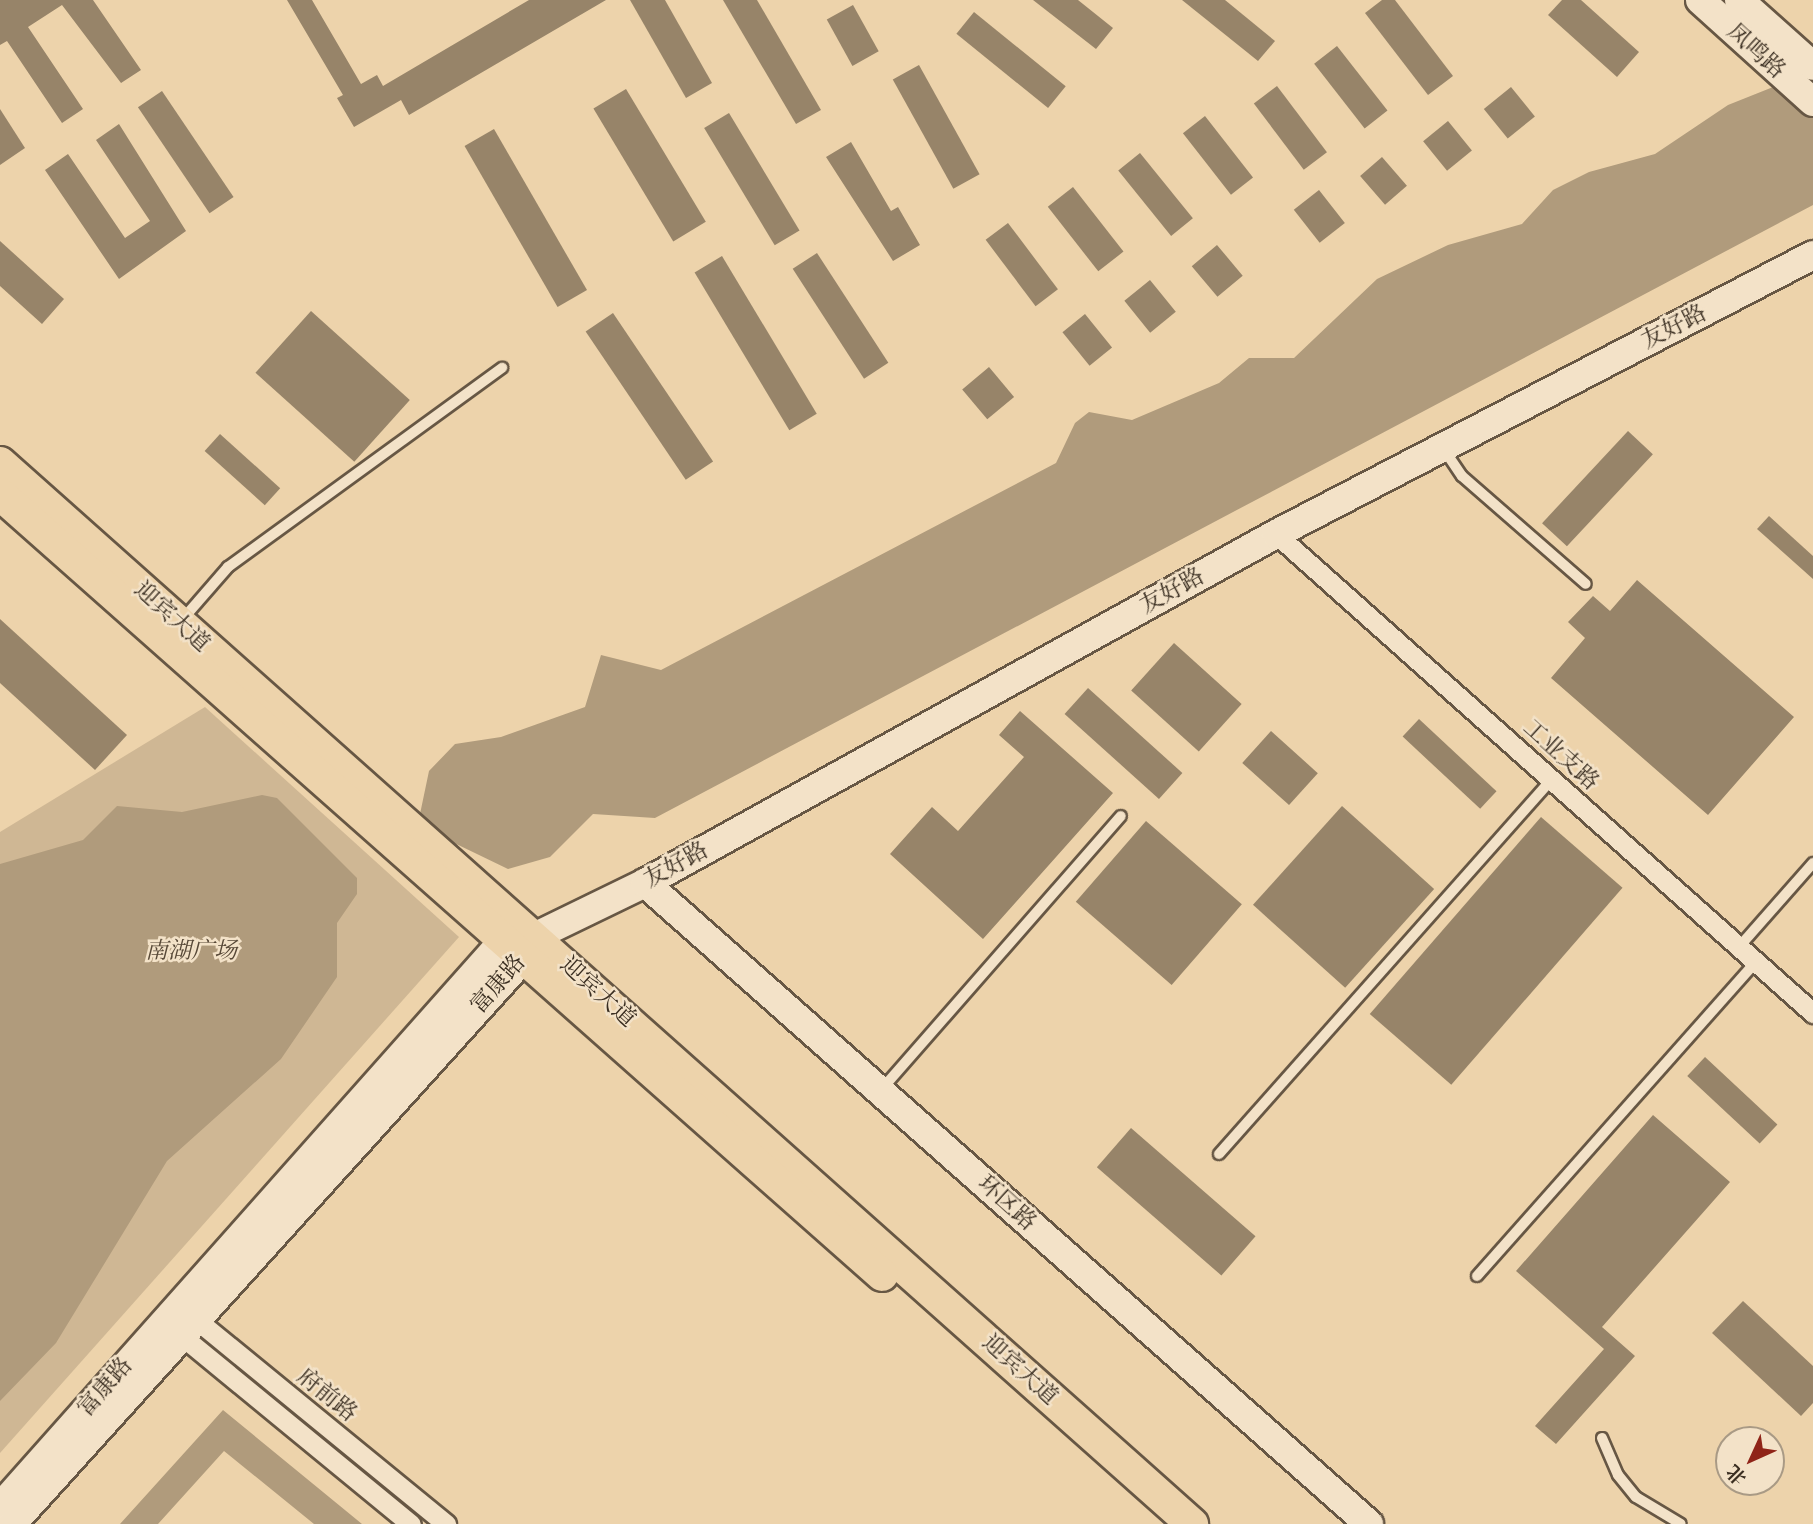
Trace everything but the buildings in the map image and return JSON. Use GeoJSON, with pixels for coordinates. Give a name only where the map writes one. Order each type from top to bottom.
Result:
{"type":"FeatureCollection","features":[{"type":"Feature","properties":{"kind":"main road","name":"迎宾大道"},"geometry":{"type":"LineString","coordinates":[[0,463],[179,623],[521,945],[1163,1524]]}},
{"type":"Feature","properties":{"kind":"main road","name":"迎宾大道"},"geometry":{"type":"LineString","coordinates":[[0,494],[1192,1524]]}},
{"type":"Feature","properties":{"kind":"street","name":"凤鸣路"},"geometry":{"type":"LineString","coordinates":[[1700,0],[1813,102]]}},
{"type":"Feature","properties":{"kind":"street","name":"凤鸣路"},"geometry":{"type":"LineString","coordinates":[[1739,0],[1813,66]]}},
{"type":"Feature","properties":{"kind":"street","name":"友好路"},"geometry":{"type":"LineString","coordinates":[[521,945],[645,883],[1276,534],[1813,255]]}},
{"type":"Feature","properties":{"kind":"street","name":"工业支路"},"geometry":{"type":"LineString","coordinates":[[1276,534],[1813,1013]]}},
{"type":"Feature","properties":{"kind":"street","name":"环区路"},"geometry":{"type":"LineString","coordinates":[[645,883],[1368,1524]]}},
{"type":"Feature","properties":{"kind":"street","name":"富康路"},"geometry":{"type":"LineString","coordinates":[[0,1507],[178,1319],[521,945]]}},
{"type":"Feature","properties":{"kind":"street","name":"富康路"},"geometry":{"type":"LineString","coordinates":[[12,1524],[178,1319]]}},
{"type":"Feature","properties":{"kind":"street","name":"府前路"},"geometry":{"type":"LineString","coordinates":[[178,1319],[411,1524]]}},
{"type":"Feature","properties":{"kind":"street","name":"府前路"},"geometry":{"type":"LineString","coordinates":[[178,1319],[446,1524]]}},
{"type":"Feature","properties":{"kind":"lane"},"geometry":{"type":"LineString","coordinates":[[179,623],[228,567],[502,368]]}},
{"type":"Feature","properties":{"kind":"lane"},"geometry":{"type":"LineString","coordinates":[[1442,447],[1462,476],[1586,584]]}},
{"type":"Feature","properties":{"kind":"lane"},"geometry":{"type":"LineString","coordinates":[[1219,1154],[1552,779]]}},
{"type":"Feature","properties":{"kind":"lane"},"geometry":{"type":"LineString","coordinates":[[880,1091],[1121,816]]}},
{"type":"Feature","properties":{"kind":"lane"},"geometry":{"type":"LineString","coordinates":[[1739,947],[1813,863]]}},
{"type":"Feature","properties":{"kind":"lane"},"geometry":{"type":"LineString","coordinates":[[1477,1276],[1756,962]]}},
{"type":"Feature","properties":{"kind":"lane"},"geometry":{"type":"LineString","coordinates":[[1602,1438],[1618,1475],[1636,1497],[1681,1524]]}},
{"type":"Feature","properties":{"kind":"green space","name":"南湖广场"},"geometry":{"type":"Polygon","coordinates":[[[205,707],[459,937],[0,1453],[0,832],[205,707]]]}},
{"type":"Feature","properties":{"kind":"shaded area"},"geometry":{"type":"Polygon","coordinates":[[[1813,71],[1813,205],[655,818],[593,814],[550,857],[508,869],[448,840],[420,814],[429,771],[455,744],[501,737],[585,707],[601,655],[661,670],[1056,463],[1075,423],[1089,412],[1132,420],[1219,383],[1249,358],[1294,358],[1377,279],[1448,245],[1522,224],[1553,190],[1589,172],[1655,154],[1728,105],[1813,71]]]}},
{"type":"Feature","properties":{"kind":"shaded area","name":"南湖广场"},"geometry":{"type":"Polygon","coordinates":[[[262,795],[277,798],[357,878],[357,894],[337,923],[337,977],[281,1059],[167,1161],[56,1343],[0,1401],[0,864],[83,840],[117,806],[182,812],[262,795]]]}},
{"type":"Feature","properties":{"kind":"shaded area"},"geometry":{"type":"Polygon","coordinates":[[[223,1410],[362,1524],[314,1524],[224,1451],[158,1524],[120,1524],[223,1410]]]}}]}
